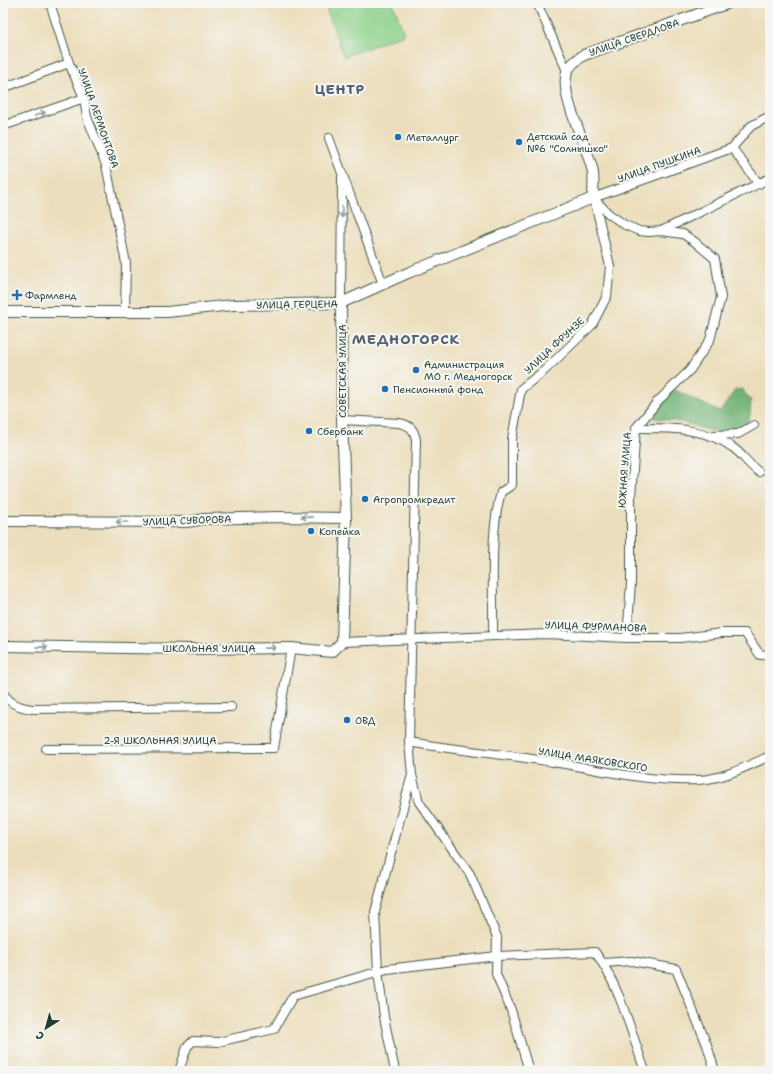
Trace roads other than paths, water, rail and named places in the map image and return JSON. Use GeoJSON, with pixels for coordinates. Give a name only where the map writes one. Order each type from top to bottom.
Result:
{"type":"FeatureCollection","features":[{"type":"Feature","properties":{"kind":"street","name":"УЛИЦА ЛЕРМОНТОВА"},"geometry":{"type":"LineString","coordinates":[[50,3],[69,63],[84,98],[87,117],[106,165],[126,263],[125,312]]}},
{"type":"Feature","properties":{"kind":"street"},"geometry":{"type":"LineString","coordinates":[[538,3],[568,71],[565,84],[567,98],[593,174],[593,198]]}},
{"type":"Feature","properties":{"kind":"street","name":"УЛИЦА СВЕРДЛОВА"},"geometry":{"type":"LineString","coordinates":[[568,71],[574,62],[584,55],[729,3]]}},
{"type":"Feature","properties":{"kind":"street"},"geometry":{"type":"LineString","coordinates":[[3,88],[69,63]]}},
{"type":"Feature","properties":{"kind":"street"},"geometry":{"type":"LineString","coordinates":[[3,126],[84,98]]}},
{"type":"Feature","properties":{"kind":"street","name":"УЛИЦА ПУШКИНА"},"geometry":{"type":"LineString","coordinates":[[593,198],[732,148],[751,126],[770,116]]}},
{"type":"Feature","properties":{"kind":"street","name":"СОВЕТСКАЯ УЛИЦА"},"geometry":{"type":"LineString","coordinates":[[329,138],[383,284]]}},
{"type":"Feature","properties":{"kind":"street"},"geometry":{"type":"LineString","coordinates":[[732,148],[759,184]]}},
{"type":"Feature","properties":{"kind":"street","name":"СОВЕТСКАЯ УЛИЦА"},"geometry":{"type":"LineString","coordinates":[[342,173],[342,420],[346,518],[342,642]]}},
{"type":"Feature","properties":{"kind":"street"},"geometry":{"type":"LineString","coordinates":[[661,230],[770,178]]}},
{"type":"Feature","properties":{"kind":"street","name":"ЮЖНАЯ УЛИЦА"},"geometry":{"type":"LineString","coordinates":[[593,198],[608,214],[625,225],[639,231],[649,232],[661,230],[683,234],[695,242],[714,259],[721,297],[710,340],[690,370],[658,401],[636,428],[631,497],[631,583],[627,638]]}},
{"type":"Feature","properties":{"kind":"street","name":"УЛИЦА ГЕРЦЕНА"},"geometry":{"type":"LineString","coordinates":[[3,312],[167,312],[250,304],[341,303],[383,284],[593,198]]}},
{"type":"Feature","properties":{"kind":"street","name":"УЛИЦА ФРУНЗЕ"},"geometry":{"type":"LineString","coordinates":[[493,636],[497,506],[501,492],[512,485],[512,439],[521,389],[545,370],[592,325],[608,296],[610,266],[593,198]]}},
{"type":"Feature","properties":{"kind":"street"},"geometry":{"type":"LineString","coordinates":[[342,420],[399,423],[408,425],[415,432],[409,742],[412,775],[419,802],[470,874],[497,937],[496,974],[511,1010],[529,1071]]}},
{"type":"Feature","properties":{"kind":"street"},"geometry":{"type":"LineString","coordinates":[[636,428],[669,428],[714,435],[738,434],[754,425]]}},
{"type":"Feature","properties":{"kind":"street"},"geometry":{"type":"LineString","coordinates":[[714,435],[745,457],[751,467],[759,472]]}},
{"type":"Feature","properties":{"kind":"street","name":"УЛИЦА СУВОРОВА"},"geometry":{"type":"LineString","coordinates":[[3,522],[187,522],[204,519],[346,518]]}},
{"type":"Feature","properties":{"kind":"street","name":"УЛИЦА ФУРМАНОВА"},"geometry":{"type":"LineString","coordinates":[[410,640],[547,634],[627,638],[680,638],[722,632],[745,633],[760,655],[770,654]]}},
{"type":"Feature","properties":{"kind":"street","name":"ШКОЛЬНАЯ УЛИЦА"},"geometry":{"type":"LineString","coordinates":[[3,646],[188,649],[290,648],[332,652],[342,642],[410,640]]}},
{"type":"Feature","properties":{"kind":"street","name":"2-Я ШКОЛЬНАЯ УЛИЦА"},"geometry":{"type":"LineString","coordinates":[[46,749],[274,748],[290,648]]}},
{"type":"Feature","properties":{"kind":"street"},"geometry":{"type":"LineString","coordinates":[[3,692],[10,702],[19,707],[32,709],[231,707]]}},
{"type":"Feature","properties":{"kind":"street","name":"УЛИЦА МАЯКОВСКОГО"},"geometry":{"type":"LineString","coordinates":[[409,742],[567,764],[614,774],[658,779],[699,780],[725,776],[770,756]]}},
{"type":"Feature","properties":{"kind":"street"},"geometry":{"type":"LineString","coordinates":[[396,1071],[384,1018],[375,912],[412,775]]}},
{"type":"Feature","properties":{"kind":"street"},"geometry":{"type":"LineString","coordinates":[[179,1071],[187,1047],[193,1041],[218,1042],[274,1029],[293,996],[379,968],[497,956],[595,952],[603,963],[620,1000],[645,1071]]}},
{"type":"Feature","properties":{"kind":"street"},"geometry":{"type":"LineString","coordinates":[[603,963],[632,961],[676,969],[707,1044],[715,1071]]}},
{"type":"Feature","properties":{"kind":"place","name":"Металлург"},"geometry":{"type":"Point","coordinates":[398,137]}},
{"type":"Feature","properties":{"kind":"place","name":"Детский сад №6 \"Солнышко\""},"geometry":{"type":"Point","coordinates":[519,142]}},
{"type":"Feature","properties":{"kind":"place","name":"Фармленд"},"geometry":{"type":"Point","coordinates":[17,295]}},
{"type":"Feature","properties":{"kind":"place","name":"Администрация МО г. Медногорск"},"geometry":{"type":"Point","coordinates":[416,370]}},
{"type":"Feature","properties":{"kind":"place","name":"Пенсионный фонд"},"geometry":{"type":"Point","coordinates":[385,389]}},
{"type":"Feature","properties":{"kind":"place","name":"Сбербанк"},"geometry":{"type":"Point","coordinates":[309,431]}},
{"type":"Feature","properties":{"kind":"place","name":"Агропромкредит"},"geometry":{"type":"Point","coordinates":[365,499]}},
{"type":"Feature","properties":{"kind":"place","name":"Копейка"},"geometry":{"type":"Point","coordinates":[311,531]}},
{"type":"Feature","properties":{"kind":"place","name":"ОВД"},"geometry":{"type":"Point","coordinates":[347,720]}},
{"type":"Feature","properties":{"kind":"district","name":"ЦЕНТР"},"geometry":{"type":"Point","coordinates":[340,89]}},
{"type":"Feature","properties":{"kind":"district","name":"МЕДНОГОРСК"},"geometry":{"type":"Point","coordinates":[406,339]}}]}
